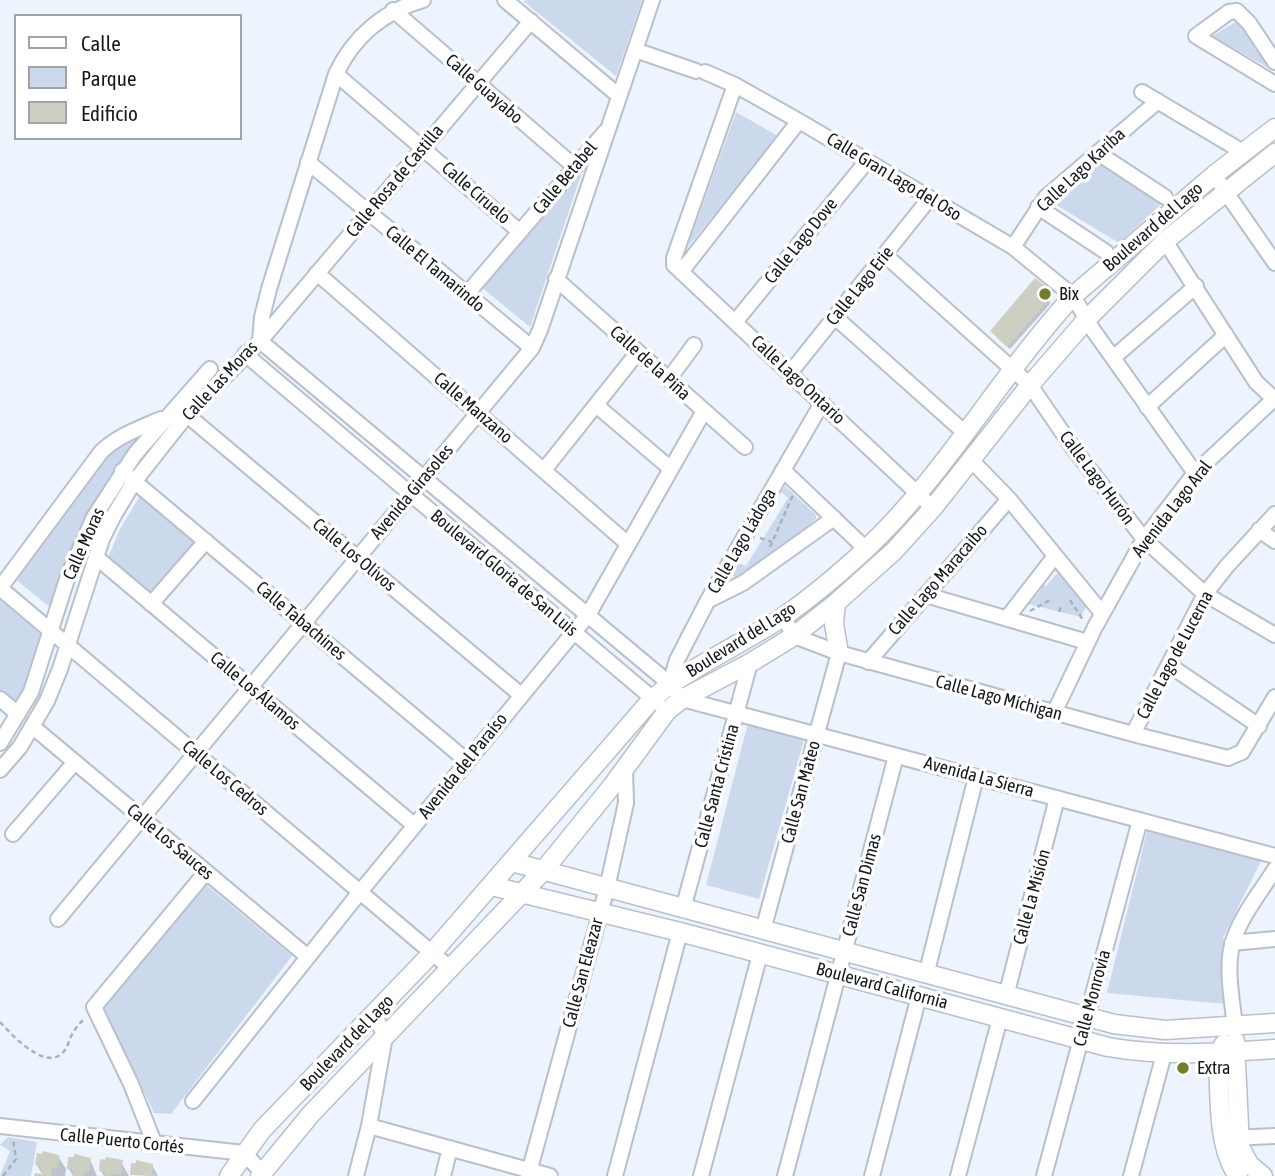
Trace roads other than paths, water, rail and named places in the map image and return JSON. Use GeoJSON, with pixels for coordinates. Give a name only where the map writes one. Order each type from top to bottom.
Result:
{"type":"FeatureCollection","features":[{"type":"Feature","properties":{"kind":"street","name":"Calle Las Moras"},"geometry":{"type":"LineString","coordinates":[[0,770],[33,727],[47,701],[60,638],[114,515],[134,482],[187,415],[260,341],[262,317],[269,289],[342,60],[380,19],[393,10],[423,0]]}},
{"type":"Feature","properties":{"kind":"street"},"geometry":{"type":"LineString","coordinates":[[505,0],[620,96]]}},
{"type":"Feature","properties":{"kind":"street","name":"Avenida Girasoles"},"geometry":{"type":"LineString","coordinates":[[58,919],[532,348],[652,0]]}},
{"type":"Feature","properties":{"kind":"street","name":"Calle Guayabo"},"geometry":{"type":"LineString","coordinates":[[393,10],[575,167]]}},
{"type":"Feature","properties":{"kind":"street"},"geometry":{"type":"LineString","coordinates":[[1275,62],[1249,23],[1237,11],[1229,12],[1196,36],[1275,83]]}},
{"type":"Feature","properties":{"kind":"street","name":"Calle Rosa de Castilla"},"geometry":{"type":"LineString","coordinates":[[260,341],[531,21]]}},
{"type":"Feature","properties":{"kind":"street","name":"Calle Gran Lago del Oso"},"geometry":{"type":"LineString","coordinates":[[635,50],[735,85],[1013,247],[1073,296],[1195,474]]}},
{"type":"Feature","properties":{"kind":"street","name":"Calle Ciruelo"},"geometry":{"type":"LineString","coordinates":[[336,74],[520,232]]}},
{"type":"Feature","properties":{"kind":"street"},"geometry":{"type":"LineString","coordinates":[[678,270],[674,258],[735,85]]}},
{"type":"Feature","properties":{"kind":"street"},"geometry":{"type":"LineString","coordinates":[[1142,92],[1243,152]]}},
{"type":"Feature","properties":{"kind":"street","name":"Calle Lago Kariba"},"geometry":{"type":"LineString","coordinates":[[1013,247],[1038,207],[1158,102]]}},
{"type":"Feature","properties":{"kind":"street"},"geometry":{"type":"LineString","coordinates":[[678,270],[799,121]]}},
{"type":"Feature","properties":{"kind":"street","name":"Calle Betabel"},"geometry":{"type":"LineString","coordinates":[[466,295],[610,125]]}},
{"type":"Feature","properties":{"kind":"street","name":"Boulevard del Lago"},"geometry":{"type":"LineString","coordinates":[[229,1176],[262,1130],[432,953],[653,698],[670,684],[783,616],[836,576],[866,549],[919,495],[964,432],[1073,296],[1214,175],[1275,128]]}},
{"type":"Feature","properties":{"kind":"street"},"geometry":{"type":"LineString","coordinates":[[1098,153],[1165,197]]}},
{"type":"Feature","properties":{"kind":"street","name":"Boulevard del Lago"},"geometry":{"type":"LineString","coordinates":[[261,1175],[311,1114],[543,871],[667,711],[682,699],[794,636],[894,551],[933,508],[1030,385],[1087,319],[1165,240],[1275,153]]}},
{"type":"Feature","properties":{"kind":"street","name":"Calle Lago Dove"},"geometry":{"type":"LineString","coordinates":[[735,322],[867,161]]}},
{"type":"Feature","properties":{"kind":"street","name":"Calle El Tamarindo"},"geometry":{"type":"LineString","coordinates":[[308,162],[532,348]]}},
{"type":"Feature","properties":{"kind":"street"},"geometry":{"type":"LineString","coordinates":[[1214,175],[1275,263]]}},
{"type":"Feature","properties":{"kind":"street","name":"Calle Lago Erie"},"geometry":{"type":"LineString","coordinates":[[790,373],[929,199]]}},
{"type":"Feature","properties":{"kind":"street"},"geometry":{"type":"LineString","coordinates":[[1038,207],[1106,252]]}},
{"type":"Feature","properties":{"kind":"street"},"geometry":{"type":"LineString","coordinates":[[1165,240],[1256,382],[1275,399]]}},
{"type":"Feature","properties":{"kind":"street","name":"Calle Lago Hurón"},"geometry":{"type":"LineString","coordinates":[[885,255],[1030,385],[1073,448],[1144,539],[1205,594],[1275,635]]}},
{"type":"Feature","properties":{"kind":"street","name":"Calle Lago Ontario"},"geometry":{"type":"LineString","coordinates":[[678,270],[933,508]]}},
{"type":"Feature","properties":{"kind":"street","name":"Calle Manzano"},"geometry":{"type":"LineString","coordinates":[[317,273],[628,544]]}},
{"type":"Feature","properties":{"kind":"street","name":"Calle de la Piña"},"geometry":{"type":"LineString","coordinates":[[556,279],[745,447]]}},
{"type":"Feature","properties":{"kind":"street"},"geometry":{"type":"LineString","coordinates":[[1113,358],[1196,286]]}},
{"type":"Feature","properties":{"kind":"street"},"geometry":{"type":"LineString","coordinates":[[835,317],[964,432]]}},
{"type":"Feature","properties":{"kind":"street"},"geometry":{"type":"LineString","coordinates":[[1147,407],[1226,335]]}},
{"type":"Feature","properties":{"kind":"street","name":"Boulevard Gloria de San Luis"},"geometry":{"type":"LineString","coordinates":[[260,341],[670,684],[682,699]]}},
{"type":"Feature","properties":{"kind":"street"},"geometry":{"type":"LineString","coordinates":[[669,379],[694,345]]}},
{"type":"Feature","properties":{"kind":"street"},"geometry":{"type":"LineString","coordinates":[[544,470],[638,352]]}},
{"type":"Feature","properties":{"kind":"street","name":"Boulevard Gloria de San Luis"},"geometry":{"type":"LineString","coordinates":[[245,354],[667,711]]}},
{"type":"Feature","properties":{"kind":"street","name":"Calle Moras"},"geometry":{"type":"LineString","coordinates":[[0,743],[60,638],[68,576],[85,535],[122,471],[210,369]]}},
{"type":"Feature","properties":{"kind":"street","name":"Avenida Lago Aral"},"geometry":{"type":"LineString","coordinates":[[1054,713],[1102,613],[1144,539],[1195,474],[1275,399]]}},
{"type":"Feature","properties":{"kind":"street","name":"Calle Lago Ládoga"},"geometry":{"type":"LineString","coordinates":[[670,684],[677,660],[708,600],[822,403]]}},
{"type":"Feature","properties":{"kind":"street"},"geometry":{"type":"LineString","coordinates":[[596,405],[671,469]]}},
{"type":"Feature","properties":{"kind":"street","name":"Avenida del Paraíso"},"geometry":{"type":"LineString","coordinates":[[193,1101],[414,825],[588,615],[704,411]]}},
{"type":"Feature","properties":{"kind":"street","name":"Calle Los Olivos"},"geometry":{"type":"LineString","coordinates":[[187,415],[521,695]]}},
{"type":"Feature","properties":{"kind":"street"},"geometry":{"type":"LineString","coordinates":[[0,588],[109,444],[166,417]]}},
{"type":"Feature","properties":{"kind":"street"},"geometry":{"type":"LineString","coordinates":[[971,460],[1009,499],[1102,613]]}},
{"type":"Feature","properties":{"kind":"street"},"geometry":{"type":"LineString","coordinates":[[783,470],[866,549]]}},
{"type":"Feature","properties":{"kind":"street","name":"Calle Tabachines"},"geometry":{"type":"LineString","coordinates":[[122,471],[467,761]]}},
{"type":"Feature","properties":{"kind":"street","name":"Calle Lago Maracaibo"},"geometry":{"type":"LineString","coordinates":[[868,662],[1009,499]]}},
{"type":"Feature","properties":{"kind":"street","name":"Calle Lago de Lucerna"},"geometry":{"type":"LineString","coordinates":[[1133,734],[1205,594],[1275,514]]}},
{"type":"Feature","properties":{"kind":"street"},"geometry":{"type":"LineString","coordinates":[[708,600],[743,583],[834,518]]}},
{"type":"Feature","properties":{"kind":"street"},"geometry":{"type":"LineString","coordinates":[[1259,530],[1275,541]]}},
{"type":"Feature","properties":{"kind":"street"},"geometry":{"type":"LineString","coordinates":[[151,604],[206,541]]}},
{"type":"Feature","properties":{"kind":"street"},"geometry":{"type":"LineString","coordinates":[[1011,619],[1055,556]]}},
{"type":"Feature","properties":{"kind":"street","name":"Calle Los Álamos"},"geometry":{"type":"LineString","coordinates":[[96,557],[414,825]]}},
{"type":"Feature","properties":{"kind":"street","name":"Calle Los Cedros"},"geometry":{"type":"LineString","coordinates":[[0,588],[450,968]]}},
{"type":"Feature","properties":{"kind":"street"},"geometry":{"type":"LineString","coordinates":[[926,595],[1011,619],[1090,637]]}},
{"type":"Feature","properties":{"kind":"street"},"geometry":{"type":"LineString","coordinates":[[836,603],[834,624],[839,653]]}},
{"type":"Feature","properties":{"kind":"street"},"geometry":{"type":"LineString","coordinates":[[783,616],[794,636]]}},
{"type":"Feature","properties":{"kind":"street","name":"Calle Lago Míchigan"},"geometry":{"type":"LineString","coordinates":[[794,636],[868,662],[1228,758],[1242,752],[1258,726]]}},
{"type":"Feature","properties":{"kind":"street","name":"Calle San Mateo"},"geometry":{"type":"LineString","coordinates":[[763,930],[839,653]]}},
{"type":"Feature","properties":{"kind":"street","name":"Calle Santa Cristina"},"geometry":{"type":"LineString","coordinates":[[683,909],[750,663]]}},
{"type":"Feature","properties":{"kind":"street"},"geometry":{"type":"LineString","coordinates":[[1169,666],[1258,726],[1275,697]]}},
{"type":"Feature","properties":{"kind":"street"},"geometry":{"type":"LineString","coordinates":[[0,699],[18,714]]}},
{"type":"Feature","properties":{"kind":"street","name":"Avenida La Sierra"},"geometry":{"type":"LineString","coordinates":[[682,699],[1275,856]]}},
{"type":"Feature","properties":{"kind":"street","name":"Calle Los Sauces"},"geometry":{"type":"LineString","coordinates":[[33,727],[307,957]]}},
{"type":"Feature","properties":{"kind":"street","name":"Calle San Dimas"},"geometry":{"type":"LineString","coordinates":[[785,1176],[896,756]]}},
{"type":"Feature","properties":{"kind":"street"},"geometry":{"type":"LineString","coordinates":[[13,834],[75,762]]}},
{"type":"Feature","properties":{"kind":"street","name":"Calle San Eleazar"},"geometry":{"type":"LineString","coordinates":[[529,1173],[607,888],[626,803],[625,768]]}},
{"type":"Feature","properties":{"kind":"street"},"geometry":{"type":"LineString","coordinates":[[926,975],[976,777]]}},
{"type":"Feature","properties":{"kind":"street","name":"Calle La Misión"},"geometry":{"type":"LineString","coordinates":[[1006,996],[1056,798]]}},
{"type":"Feature","properties":{"kind":"street","name":"Calle Monrovia"},"geometry":{"type":"LineString","coordinates":[[1044,1176],[1140,820]]}},
{"type":"Feature","properties":{"kind":"street","name":"Boulevard California"},"geometry":{"type":"LineString","coordinates":[[512,862],[1086,1018],[1142,1029],[1191,1030],[1275,1023]]}},
{"type":"Feature","properties":{"kind":"street"},"geometry":{"type":"LineString","coordinates":[[1263,1176],[1242,1172],[1243,1156],[1232,1138],[1227,1053],[1235,1026],[1230,963],[1232,943],[1238,928],[1275,869]]}},
{"type":"Feature","properties":{"kind":"street"},"geometry":{"type":"LineString","coordinates":[[155,1145],[131,1084],[93,1007],[206,872]]}},
{"type":"Feature","properties":{"kind":"street","name":"Boulevard California"},"geometry":{"type":"LineString","coordinates":[[492,886],[680,932],[1081,1040],[1132,1051],[1164,1054],[1275,1049]]}},
{"type":"Feature","properties":{"kind":"street"},"geometry":{"type":"LineString","coordinates":[[615,1176],[680,932]]}},
{"type":"Feature","properties":{"kind":"street"},"geometry":{"type":"LineString","coordinates":[[1232,943],[1275,939]]}},
{"type":"Feature","properties":{"kind":"street"},"geometry":{"type":"LineString","coordinates":[[701,1176],[760,954]]}},
{"type":"Feature","properties":{"kind":"street"},"geometry":{"type":"LineString","coordinates":[[872,1176],[919,996]]}},
{"type":"Feature","properties":{"kind":"street"},"geometry":{"type":"LineString","coordinates":[[356,1176],[369,1126],[385,1036],[374,1014]]}},
{"type":"Feature","properties":{"kind":"street"},"geometry":{"type":"LineString","coordinates":[[958,1176],[1000,1018]]}},
{"type":"Feature","properties":{"kind":"street"},"geometry":{"type":"LineString","coordinates":[[1131,1176],[1164,1054]]}},
{"type":"Feature","properties":{"kind":"street"},"geometry":{"type":"LineString","coordinates":[[369,1126],[529,1173],[550,1176]]}},
{"type":"Feature","properties":{"kind":"street","name":"Calle Puerto Cortés"},"geometry":{"type":"LineString","coordinates":[[7,1127],[244,1153]]}},
{"type":"Feature","properties":{"kind":"street"},"geometry":{"type":"LineString","coordinates":[[1232,1138],[1275,1136]]}},
{"type":"Feature","properties":{"kind":"street"},"geometry":{"type":"LineString","coordinates":[[443,1176],[450,1148]]}},
{"type":"Feature","properties":{"kind":"street"},"geometry":{"type":"LineString","coordinates":[[244,1153],[261,1175]]}},
{"type":"Feature","properties":{"kind":"place","name":"Bix"},"geometry":{"type":"Point","coordinates":[1045,294]}},
{"type":"Feature","properties":{"kind":"place","name":"Extra"},"geometry":{"type":"Point","coordinates":[1183,1068]}}]}
